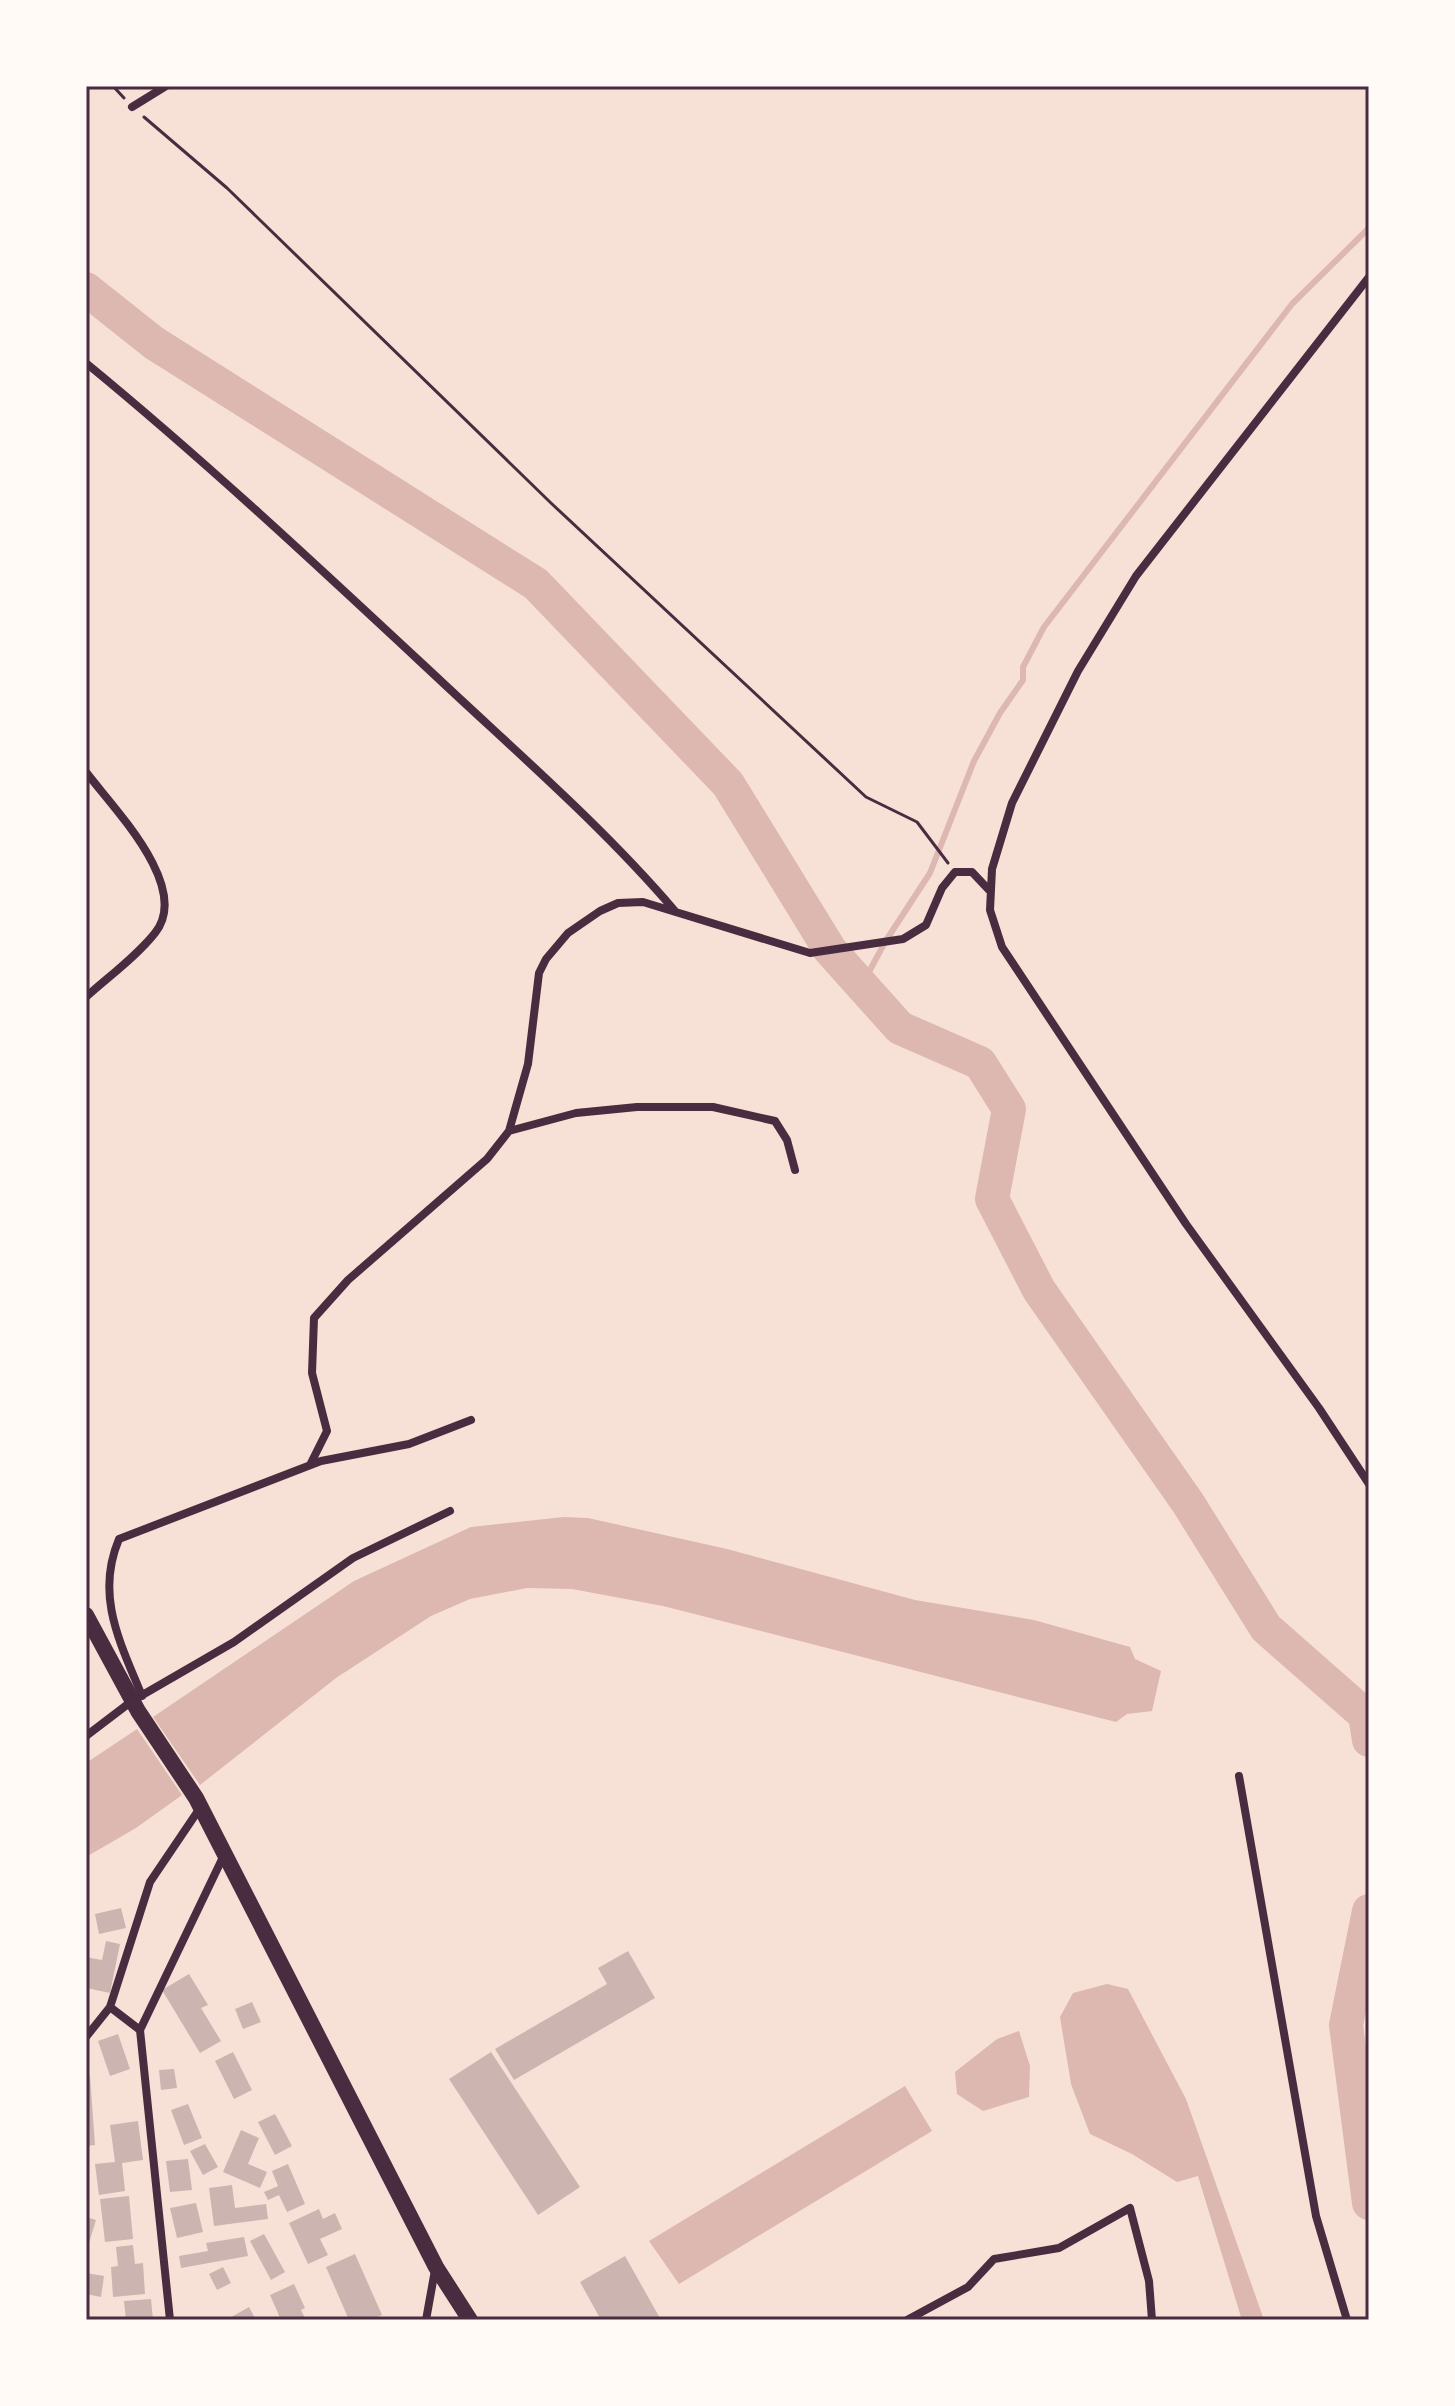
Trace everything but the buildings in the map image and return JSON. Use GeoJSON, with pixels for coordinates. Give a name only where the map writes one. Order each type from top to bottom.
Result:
{"type":"FeatureCollection","features":[{"type":"Feature","properties":{"kind":"main road"},"geometry":{"type":"LineString","coordinates":[[86,1615],[198,1803],[436,2267],[470,2320]]}},
{"type":"Feature","properties":{"kind":"street"},"geometry":{"type":"LineString","coordinates":[[132,107],[166,86]]}},
{"type":"Feature","properties":{"kind":"street"},"geometry":{"type":"LineString","coordinates":[[1369,277],[1136,576],[1102,628],[1012,803],[989,890],[993,927],[1002,947],[1186,1224],[1254,1316],[1369,1484]]}},
{"type":"Feature","properties":{"kind":"street"},"geometry":{"type":"LineString","coordinates":[[86,363],[274,526],[457,696],[629,857],[675,911]]}},
{"type":"Feature","properties":{"kind":"street"},"geometry":{"type":"LineString","coordinates":[[86,772],[161,875],[164,911],[156,932],[86,997]]}},
{"type":"Feature","properties":{"kind":"street"},"geometry":{"type":"LineString","coordinates":[[310,1465],[327,1431],[312,1373],[314,1318],[348,1280],[487,1159],[509,1131],[528,1064],[539,973],[546,959],[568,933],[600,911],[618,903],[643,902],[810,953],[903,939],[926,925],[942,888],[955,872],[972,872],[989,890]]}},
{"type":"Feature","properties":{"kind":"street"},"geometry":{"type":"LineString","coordinates":[[509,1131],[576,1113],[637,1107],[713,1107],[775,1121],[787,1140],[795,1170]]}},
{"type":"Feature","properties":{"kind":"street"},"geometry":{"type":"LineString","coordinates":[[137,1702],[107,1590],[108,1564],[119,1539],[310,1465],[409,1444],[471,1420]]}},
{"type":"Feature","properties":{"kind":"street"},"geometry":{"type":"LineString","coordinates":[[86,1736],[234,1642],[353,1558],[450,1511]]}},
{"type":"Feature","properties":{"kind":"street"},"geometry":{"type":"LineString","coordinates":[[1239,1776],[1316,2216],[1347,2320]]}},
{"type":"Feature","properties":{"kind":"street"},"geometry":{"type":"LineString","coordinates":[[86,2037],[110,2007],[150,1882],[198,1803]]}},
{"type":"Feature","properties":{"kind":"street"},"geometry":{"type":"LineString","coordinates":[[170,2320],[140,2030],[225,1853]]}},
{"type":"Feature","properties":{"kind":"street"},"geometry":{"type":"LineString","coordinates":[[110,2007],[140,2030]]}},
{"type":"Feature","properties":{"kind":"street"},"geometry":{"type":"LineString","coordinates":[[907,2320],[968,2287],[994,2259],[1059,2248],[1130,2208],[1149,2281],[1152,2320]]}},
{"type":"Feature","properties":{"kind":"street"},"geometry":{"type":"LineString","coordinates":[[426,2320],[436,2267]]}},
{"type":"Feature","properties":{"kind":"path"},"geometry":{"type":"LineString","coordinates":[[113,86],[132,107],[227,188],[552,504],[866,797],[917,822],[945,860]]}},
{"type":"Feature","properties":{"kind":"shaded area"},"geometry":{"type":"Polygon","coordinates":[[[564,1517],[588,1518],[727,1549],[915,1600],[1034,1620],[1130,1647],[1135,1659],[1161,1671],[1152,1711],[1127,1714],[1116,1722],[663,1606],[572,1589],[527,1588],[470,1599],[431,1616],[336,1678],[200,1785],[153,1717],[354,1581],[471,1527],[564,1517]]]}},
{"type":"Feature","properties":{"kind":"shaded area"},"geometry":{"type":"Polygon","coordinates":[[[137,1729],[182,1795],[136,1828],[86,1857],[86,1763],[137,1729]]]}},
{"type":"Feature","properties":{"kind":"shaded area"},"geometry":{"type":"Polygon","coordinates":[[[1107,1984],[1128,1989],[1186,2099],[1264,2320],[1232,2320],[1241,2317],[1198,2176],[1177,2182],[1132,2154],[1090,2134],[1071,2084],[1060,2017],[1073,1993],[1107,1984]]]}},
{"type":"Feature","properties":{"kind":"shaded area"},"geometry":{"type":"Polygon","coordinates":[[[1019,2031],[1030,2066],[1029,2097],[983,2111],[957,2094],[955,2072],[997,2039],[1019,2031]]]}},
{"type":"Feature","properties":{"kind":"shaded area"},"geometry":{"type":"Polygon","coordinates":[[[905,2086],[932,2131],[679,2284],[649,2241],[905,2086]]]}},
{"type":"Feature","properties":{"kind":"waterway"},"geometry":{"type":"LineString","coordinates":[[862,985],[885,942],[930,873],[974,761],[1000,713],[1023,680],[1023,667],[1044,627],[1292,304],[1369,228]]}},
{"type":"Feature","properties":{"kind":"waterway"},"geometry":{"type":"LineString","coordinates":[[86,289],[154,343],[536,584],[728,784],[830,950],[900,1028],[980,1063],[1009,1109],[992,1199],[1039,1290],[1188,1503],[1266,1628],[1365,1715],[1369,1740]]}},
{"type":"Feature","properties":{"kind":"waterway"},"geometry":{"type":"LineString","coordinates":[[1369,1911],[1346,2025],[1369,2203]]}},
{"type":"Feature","properties":{"kind":"waterway"},"geometry":{"type":"LineString","coordinates":[[1365,2171],[1369,2170]]}}]}
